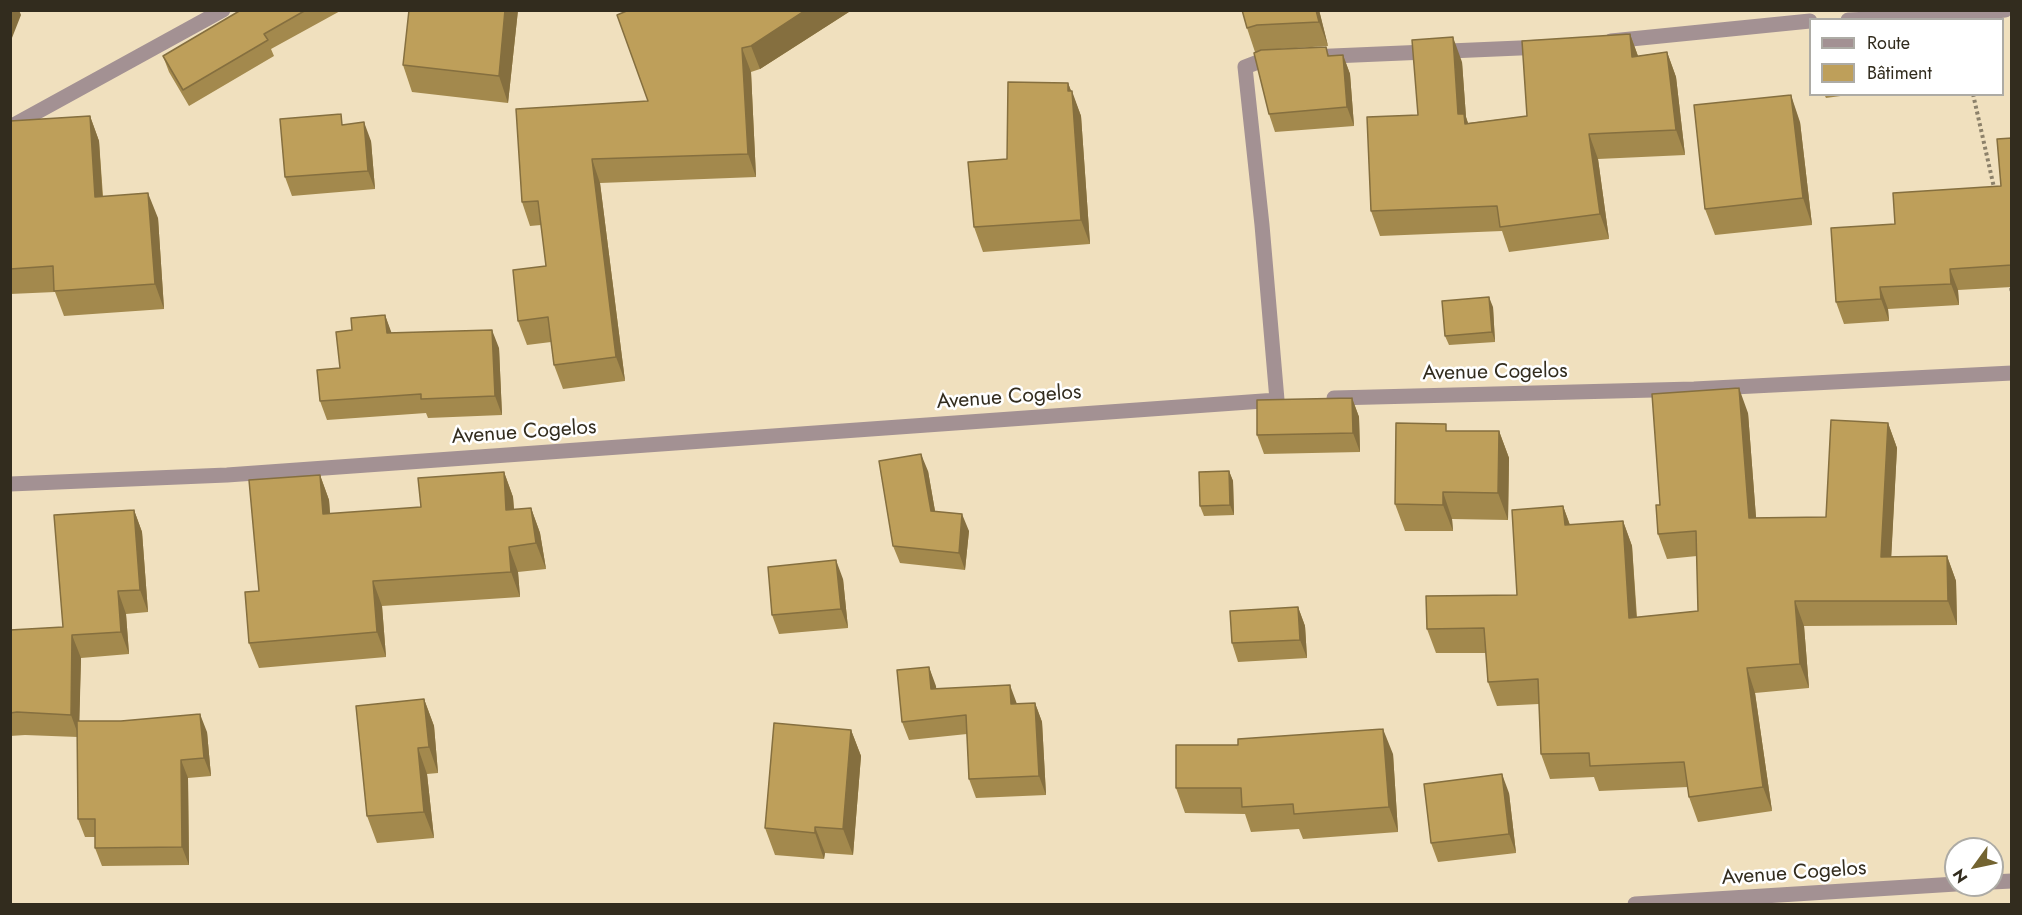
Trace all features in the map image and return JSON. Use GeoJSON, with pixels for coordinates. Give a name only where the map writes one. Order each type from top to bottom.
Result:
{"type":"FeatureCollection","features":[{"type":"Feature","properties":{"kind":"street"},"geometry":{"type":"LineString","coordinates":[[10,127],[223,10]]}},
{"type":"Feature","properties":{"kind":"street"},"geometry":{"type":"LineString","coordinates":[[1894,18],[1963,15],[2005,10]]}},
{"type":"Feature","properties":{"kind":"street"},"geometry":{"type":"LineString","coordinates":[[1600,42],[1809,21]]}},
{"type":"Feature","properties":{"kind":"street","name":"Avenue Cogelos"},"geometry":{"type":"LineString","coordinates":[[10,484],[227,475],[1282,400],[1245,68],[1266,59],[1553,46]]}},
{"type":"Feature","properties":{"kind":"street","name":"Avenue Cogelos"},"geometry":{"type":"LineString","coordinates":[[1324,399],[1694,389],[2012,373]]}},
{"type":"Feature","properties":{"kind":"street","name":"Avenue Cogelos"},"geometry":{"type":"LineString","coordinates":[[1635,904],[1944,885]]}},
{"type":"Feature","properties":{"kind":"path"},"geometry":{"type":"LineString","coordinates":[[1973,96],[1997,199]]}},
{"type":"Feature","properties":{"kind":"path"},"geometry":{"type":"LineString","coordinates":[[2009,279],[2012,293]]}},
{"type":"Feature","properties":{"kind":"building"},"geometry":{"type":"Polygon","coordinates":[[[241,10],[306,10],[264,34],[268,40],[183,90],[163,56],[241,10]]]}},
{"type":"Feature","properties":{"kind":"building"},"geometry":{"type":"Polygon","coordinates":[[[409,10],[505,10],[499,76],[403,65],[409,10]]]}},
{"type":"Feature","properties":{"kind":"building"},"geometry":{"type":"Polygon","coordinates":[[[629,10],[806,10],[751,46],[742,48],[748,154],[592,159],[616,357],[554,365],[548,317],[518,321],[513,270],[546,266],[538,201],[522,202],[516,109],[648,101],[617,15],[629,10]]]}},
{"type":"Feature","properties":{"kind":"building"},"geometry":{"type":"Polygon","coordinates":[[[1242,10],[1316,10],[1319,22],[1257,25],[1247,28],[1242,10]]]}},
{"type":"Feature","properties":{"kind":"building"},"geometry":{"type":"Polygon","coordinates":[[[1630,34],[1632,57],[1667,52],[1676,130],[1589,134],[1600,214],[1500,227],[1497,206],[1371,211],[1367,117],[1418,115],[1412,40],[1453,37],[1458,114],[1464,114],[1465,124],[1527,116],[1522,41],[1630,34]]]}},
{"type":"Feature","properties":{"kind":"building"},"geometry":{"type":"Polygon","coordinates":[[[1326,47],[1328,56],[1343,55],[1347,107],[1269,114],[1254,53],[1261,50],[1326,47]]]}},
{"type":"Feature","properties":{"kind":"building"},"geometry":{"type":"Polygon","coordinates":[[[1008,82],[1068,83],[1068,91],[1072,91],[1081,220],[974,227],[968,162],[1007,159],[1008,82]]]}},
{"type":"Feature","properties":{"kind":"building"},"geometry":{"type":"Polygon","coordinates":[[[1791,95],[1803,198],[1705,209],[1694,105],[1791,95]]]}},
{"type":"Feature","properties":{"kind":"building"},"geometry":{"type":"Polygon","coordinates":[[[341,114],[342,125],[364,122],[368,171],[285,177],[280,119],[341,114]]]}},
{"type":"Feature","properties":{"kind":"building"},"geometry":{"type":"Polygon","coordinates":[[[90,116],[95,197],[148,193],[155,284],[54,291],[53,266],[10,269],[10,121],[90,116]]]}},
{"type":"Feature","properties":{"kind":"building"},"geometry":{"type":"Polygon","coordinates":[[[2012,138],[2012,265],[1950,269],[1951,284],[1880,287],[1881,299],[1836,302],[1831,228],[1895,224],[1893,193],[2001,186],[1997,139],[2012,138]]]}},
{"type":"Feature","properties":{"kind":"building"},"geometry":{"type":"Polygon","coordinates":[[[1489,297],[1492,332],[1445,336],[1442,301],[1489,297]]]}},
{"type":"Feature","properties":{"kind":"building"},"geometry":{"type":"Polygon","coordinates":[[[385,315],[387,333],[492,330],[495,396],[421,399],[421,394],[320,401],[317,370],[340,368],[336,332],[352,330],[351,318],[385,315]]]}},
{"type":"Feature","properties":{"kind":"building"},"geometry":{"type":"Polygon","coordinates":[[[1739,388],[1749,518],[1826,517],[1831,420],[1888,423],[1881,557],[1947,556],[1948,601],[1795,601],[1800,664],[1747,668],[1763,787],[1689,797],[1684,762],[1590,766],[1589,753],[1541,754],[1538,679],[1488,682],[1484,628],[1427,629],[1426,596],[1517,595],[1512,510],[1563,506],[1565,525],[1623,521],[1629,618],[1698,611],[1696,531],[1658,534],[1656,505],[1660,505],[1652,394],[1739,388]]]}},
{"type":"Feature","properties":{"kind":"building"},"geometry":{"type":"Polygon","coordinates":[[[1352,398],[1353,433],[1257,435],[1257,400],[1352,398]]]}},
{"type":"Feature","properties":{"kind":"building"},"geometry":{"type":"Polygon","coordinates":[[[1396,423],[1446,424],[1446,431],[1499,431],[1498,493],[1443,492],[1443,505],[1395,504],[1396,423]]]}},
{"type":"Feature","properties":{"kind":"building"},"geometry":{"type":"Polygon","coordinates":[[[921,454],[931,511],[962,514],[959,553],[893,546],[879,461],[921,454]]]}},
{"type":"Feature","properties":{"kind":"building"},"geometry":{"type":"Polygon","coordinates":[[[1229,471],[1230,505],[1200,506],[1199,472],[1229,471]]]}},
{"type":"Feature","properties":{"kind":"building"},"geometry":{"type":"Polygon","coordinates":[[[504,472],[506,510],[531,508],[536,543],[509,547],[511,572],[373,581],[377,632],[249,643],[245,592],[259,591],[249,480],[320,475],[323,514],[421,507],[418,478],[504,472]]]}},
{"type":"Feature","properties":{"kind":"building"},"geometry":{"type":"Polygon","coordinates":[[[134,510],[140,590],[118,591],[121,632],[72,635],[71,715],[10,713],[10,630],[63,627],[54,515],[134,510]]]}},
{"type":"Feature","properties":{"kind":"building"},"geometry":{"type":"Polygon","coordinates":[[[836,560],[841,609],[772,615],[768,567],[836,560]]]}},
{"type":"Feature","properties":{"kind":"building"},"geometry":{"type":"Polygon","coordinates":[[[1298,607],[1300,640],[1232,643],[1230,611],[1298,607]]]}},
{"type":"Feature","properties":{"kind":"building"},"geometry":{"type":"Polygon","coordinates":[[[929,667],[931,689],[1010,685],[1011,704],[1035,703],[1039,776],[969,779],[966,715],[902,722],[897,670],[929,667]]]}},
{"type":"Feature","properties":{"kind":"building"},"geometry":{"type":"Polygon","coordinates":[[[424,699],[429,747],[418,748],[424,812],[367,816],[356,706],[424,699]]]}},
{"type":"Feature","properties":{"kind":"building"},"geometry":{"type":"Polygon","coordinates":[[[200,714],[204,758],[181,760],[182,847],[95,848],[95,819],[78,819],[77,721],[121,721],[200,714]]]}},
{"type":"Feature","properties":{"kind":"building"},"geometry":{"type":"Polygon","coordinates":[[[774,723],[851,730],[843,829],[815,827],[815,833],[765,828],[774,723]]]}},
{"type":"Feature","properties":{"kind":"building"},"geometry":{"type":"Polygon","coordinates":[[[1383,729],[1389,807],[1294,814],[1293,804],[1242,807],[1241,788],[1176,788],[1176,745],[1238,745],[1238,739],[1383,729]]]}},
{"type":"Feature","properties":{"kind":"building"},"geometry":{"type":"Polygon","coordinates":[[[1502,774],[1509,834],[1431,843],[1424,784],[1502,774]]]}}]}
